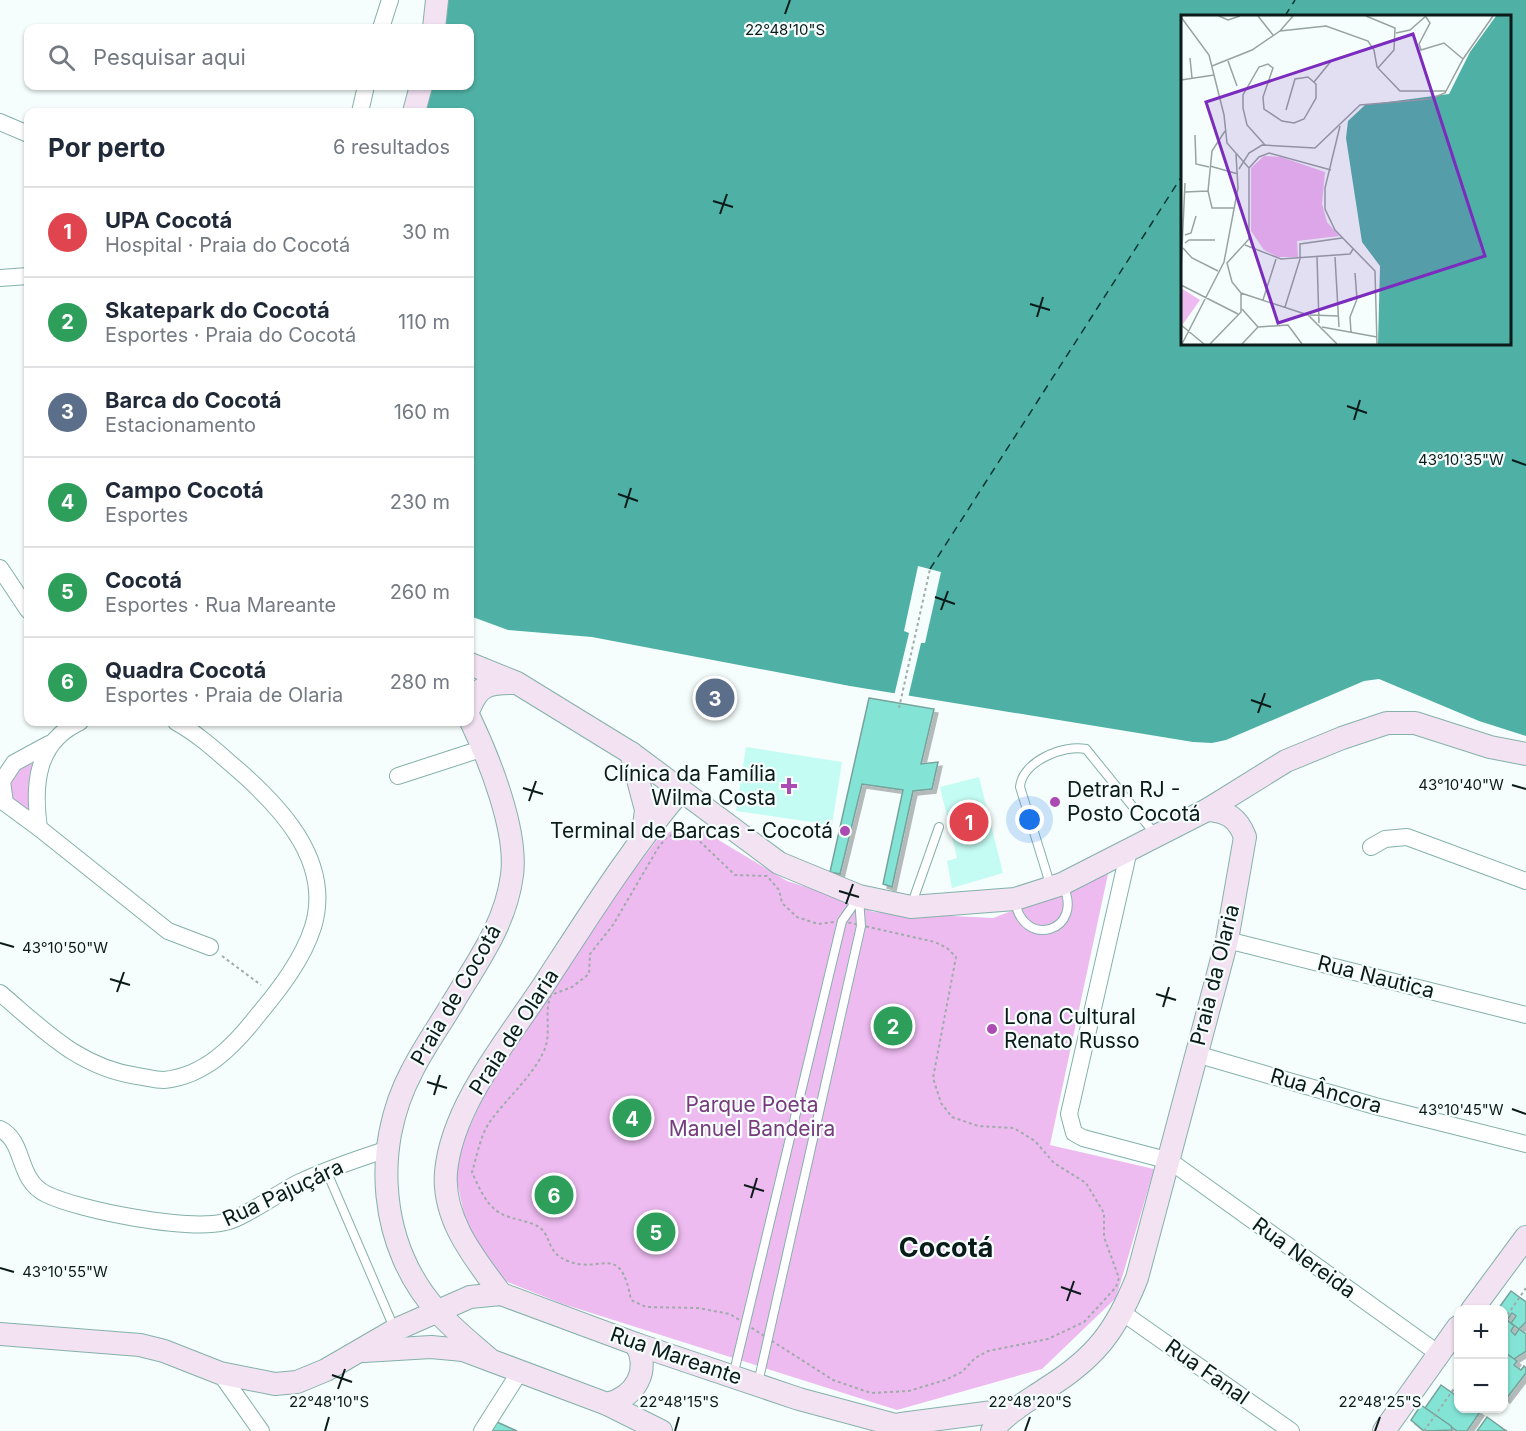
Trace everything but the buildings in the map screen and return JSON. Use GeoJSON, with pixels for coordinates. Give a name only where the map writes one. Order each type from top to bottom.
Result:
{"type":"FeatureCollection","features":[{"type":"Feature","properties":{"kind":"street"},"geometry":{"type":"LineString","coordinates":[[382,24],[390,0]]}},
{"type":"Feature","properties":{"kind":"street"},"geometry":{"type":"LineString","coordinates":[[434,24],[437,0]]}},
{"type":"Feature","properties":{"kind":"street"},"geometry":{"type":"LineString","coordinates":[[361,108],[365,90]]}},
{"type":"Feature","properties":{"kind":"street"},"geometry":{"type":"LineString","coordinates":[[415,108],[420,90]]}},
{"type":"Feature","properties":{"kind":"street"},"geometry":{"type":"LineString","coordinates":[[0,122],[24,132]]}},
{"type":"Feature","properties":{"kind":"street"},"geometry":{"type":"LineString","coordinates":[[0,278],[24,276]]}},
{"type":"Feature","properties":{"kind":"street"},"geometry":{"type":"LineString","coordinates":[[0,568],[24,604]]}},
{"type":"Feature","properties":{"kind":"street"},"geometry":{"type":"LineString","coordinates":[[474,666],[517,682],[631,753],[779,863],[859,896],[911,907],[1016,899],[1057,886],[1207,810],[1286,761],[1367,729],[1401,721],[1415,723],[1490,747],[1526,754]]}},
{"type":"Feature","properties":{"kind":"street"},"geometry":{"type":"LineString","coordinates":[[474,698],[485,687],[496,683],[517,682]]}},
{"type":"Feature","properties":{"kind":"street"},"geometry":{"type":"LineString","coordinates":[[74,726],[49,744],[14,763],[2,781],[5,803],[168,932],[210,947]]}},
{"type":"Feature","properties":{"kind":"street"},"geometry":{"type":"LineString","coordinates":[[0,993],[85,1061],[115,1073],[163,1080],[194,1072],[221,1056],[275,996],[302,952],[313,926],[316,902],[314,873],[305,850],[284,814],[252,782],[198,735],[183,726]]}},
{"type":"Feature","properties":{"kind":"street","name":"Praia de Cocotá"},"geometry":{"type":"LineString","coordinates":[[473,726],[484,748],[511,842],[512,873],[506,904],[496,931],[411,1072],[393,1120],[387,1159],[391,1226],[401,1254],[436,1311],[488,1358]]}},
{"type":"Feature","properties":{"kind":"street"},"geometry":{"type":"LineString","coordinates":[[39,828],[37,787],[49,744]]}},
{"type":"Feature","properties":{"kind":"street"},"geometry":{"type":"LineString","coordinates":[[398,776],[484,748]]}},
{"type":"Feature","properties":{"kind":"street"},"geometry":{"type":"LineString","coordinates":[[631,753],[644,802],[644,833]]}},
{"type":"Feature","properties":{"kind":"street","name":"Praia de Olaria"},"geometry":{"type":"LineString","coordinates":[[501,1294],[467,1249],[451,1211],[446,1174],[451,1140],[460,1117],[488,1070],[644,833],[681,790]]}},
{"type":"Feature","properties":{"kind":"street","name":"Praia da Olaria"},"geometry":{"type":"LineString","coordinates":[[992,1431],[1016,1408],[1079,1367],[1098,1350],[1123,1313],[1148,1245],[1227,940],[1245,837],[1241,827],[1229,814],[1207,810]]}},
{"type":"Feature","properties":{"kind":"street"},"geometry":{"type":"LineString","coordinates":[[1371,847],[1385,839],[1407,837],[1526,880]]}},
{"type":"Feature","properties":{"kind":"street"},"geometry":{"type":"LineString","coordinates":[[1129,850],[1083,1048],[1069,1114],[1070,1125],[1074,1133],[1083,1138],[1170,1161]]}},
{"type":"Feature","properties":{"kind":"street","name":"Rua Nautica"},"geometry":{"type":"LineString","coordinates":[[1227,940],[1526,1015]]}},
{"type":"Feature","properties":{"kind":"street","name":"Rua Âncora"},"geometry":{"type":"LineString","coordinates":[[1196,1054],[1375,1106],[1526,1144]]}},
{"type":"Feature","properties":{"kind":"street","name":"Rua Pajuçára"},"geometry":{"type":"LineString","coordinates":[[0,1129],[16,1145],[30,1184],[46,1194],[116,1214],[180,1223],[206,1225],[228,1222],[326,1170],[387,1159]]}},
{"type":"Feature","properties":{"kind":"street","name":"Rua Nereida"},"geometry":{"type":"LineString","coordinates":[[1170,1161],[1438,1354]]}},
{"type":"Feature","properties":{"kind":"street"},"geometry":{"type":"LineString","coordinates":[[1476,1305],[1526,1238]]}},
{"type":"Feature","properties":{"kind":"street","name":"Rua Mareante"},"geometry":{"type":"LineString","coordinates":[[0,1334],[140,1345],[164,1351],[220,1373],[256,1382],[297,1382],[360,1352],[395,1330],[436,1311],[470,1297],[501,1294],[636,1344],[799,1399],[908,1428]]}},
{"type":"Feature","properties":{"kind":"street","name":"Rua Fanal"},"geometry":{"type":"LineString","coordinates":[[1123,1313],[1291,1431]]}},
{"type":"Feature","properties":{"kind":"street"},"geometry":{"type":"LineString","coordinates":[[1384,1431],[1454,1332]]}},
{"type":"Feature","properties":{"kind":"street"},"geometry":{"type":"LineString","coordinates":[[607,1404],[628,1395],[636,1387],[642,1366],[636,1344]]}},
{"type":"Feature","properties":{"kind":"street"},"geometry":{"type":"LineString","coordinates":[[360,1352],[448,1347],[521,1370],[607,1404],[661,1431]]}},
{"type":"Feature","properties":{"kind":"street"},"geometry":{"type":"LineString","coordinates":[[482,1431],[521,1370]]}},
{"type":"Feature","properties":{"kind":"street"},"geometry":{"type":"LineString","coordinates":[[220,1373],[261,1431]]}},
{"type":"Feature","properties":{"kind":"street","name":"Praia da Olaria"},"geometry":{"type":"LineString","coordinates":[[908,1428],[1016,1408]]}},
{"type":"Feature","properties":{"kind":"lane"},"geometry":{"type":"LineString","coordinates":[[1016,899],[1017,915],[1028,927],[1043,931],[1058,926],[1068,914],[1070,898],[1057,886],[1020,788],[1021,778],[1026,770],[1064,748],[1075,746],[1086,749],[1157,836]]}},
{"type":"Feature","properties":{"kind":"lane"},"geometry":{"type":"LineString","coordinates":[[911,907],[939,827]]}},
{"type":"Feature","properties":{"kind":"lane"},"geometry":{"type":"LineString","coordinates":[[732,1376],[843,921],[859,896]]}},
{"type":"Feature","properties":{"kind":"lane"},"geometry":{"type":"LineString","coordinates":[[758,1384],[861,926],[859,896]]}},
{"type":"Feature","properties":{"kind":"lane"},"geometry":{"type":"LineString","coordinates":[[326,1170],[395,1330]]}},
{"type":"Feature","properties":{"kind":"path"},"geometry":{"type":"LineString","coordinates":[[899,708],[930,569]]}},
{"type":"Feature","properties":{"kind":"path"},"geometry":{"type":"LineString","coordinates":[[234,966],[275,996]]}},
{"type":"Feature","properties":{"kind":"path"},"geometry":{"type":"LineString","coordinates":[[1508,1313],[1526,1288]]}},
{"type":"Feature","properties":{"kind":"path"},"geometry":{"type":"LineString","coordinates":[[1424,1431],[1454,1389]]}},
{"type":"Feature","properties":{"kind":"shaded area","name":"Clínica da Família Wilma Costa"},"geometry":{"type":"Polygon","coordinates":[[[746,747],[842,762],[832,825],[736,811],[746,747]]]}},
{"type":"Feature","properties":{"kind":"shaded area"},"geometry":{"type":"Polygon","coordinates":[[[979,777],[1003,873],[952,888],[947,861],[957,858],[940,787],[979,777]]]}},
{"type":"Feature","properties":{"kind":"green space"},"geometry":{"type":"Polygon","coordinates":[[[36,762],[28,787],[29,811],[12,798],[9,783],[20,767],[36,762]]]}},
{"type":"Feature","properties":{"kind":"green space","name":"Parque Poeta Manuel Bandeira"},"geometry":{"type":"Polygon","coordinates":[[[679,826],[702,830],[787,881],[873,912],[993,918],[1108,874],[1050,1145],[1154,1169],[1116,1298],[1042,1369],[897,1410],[563,1304],[505,1281],[468,1232],[456,1177],[463,1141],[494,1075],[624,883],[657,840],[679,826]]]}},
{"type":"Feature","properties":{"kind":"water"},"geometry":{"type":"Polygon","coordinates":[[[445,0],[1526,0],[1526,736],[1479,721],[1379,679],[1364,681],[1226,740],[1212,743],[1193,742],[850,686],[592,637],[508,630],[474,617],[474,108],[425,108],[430,90],[474,90],[474,24],[442,24],[445,0]]]}},
{"type":"Feature","properties":{"kind":"pier"},"geometry":{"type":"Polygon","coordinates":[[[918,566],[941,572],[925,643],[921,643],[908,698],[894,696],[909,633],[904,631],[918,566]]]}},
{"type":"Feature","properties":{"kind":"ferry route"},"geometry":{"type":"LineString","coordinates":[[1286,15],[1295,0]]}},
{"type":"Feature","properties":{"kind":"ferry route"},"geometry":{"type":"LineString","coordinates":[[930,569],[1181,178]]}},
{"type":"Feature","properties":{"kind":"place","name":"Barca do Cocotá"},"geometry":{"type":"Point","coordinates":[715,698]}},
{"type":"Feature","properties":{"kind":"place","name":"Clínica da Família Wilma Costa"},"geometry":{"type":"Point","coordinates":[789,786]}},
{"type":"Feature","properties":{"kind":"place","name":"Detran RJ - Posto Cocotá"},"geometry":{"type":"Point","coordinates":[1055,802]}},
{"type":"Feature","properties":{"kind":"place","name":"UPA Cocotá"},"geometry":{"type":"Point","coordinates":[969,822]}},
{"type":"Feature","properties":{"kind":"place","name":"Terminal de Barcas - Cocotá"},"geometry":{"type":"Point","coordinates":[845,831]}},
{"type":"Feature","properties":{"kind":"place","name":"Skatepark do Cocotá"},"geometry":{"type":"Point","coordinates":[893,1026]}},
{"type":"Feature","properties":{"kind":"place","name":"Lona Cultural Renato Russo"},"geometry":{"type":"Point","coordinates":[992,1029]}},
{"type":"Feature","properties":{"kind":"place","name":"Campo Cocotá"},"geometry":{"type":"Point","coordinates":[632,1118]}},
{"type":"Feature","properties":{"kind":"place","name":"Quadra Cocotá"},"geometry":{"type":"Point","coordinates":[554,1195]}},
{"type":"Feature","properties":{"kind":"place","name":"Cocotá"},"geometry":{"type":"Point","coordinates":[656,1232]}},
{"type":"Feature","properties":{"kind":"district","name":"Cocotá"},"geometry":{"type":"Point","coordinates":[946,1248]}}]}
